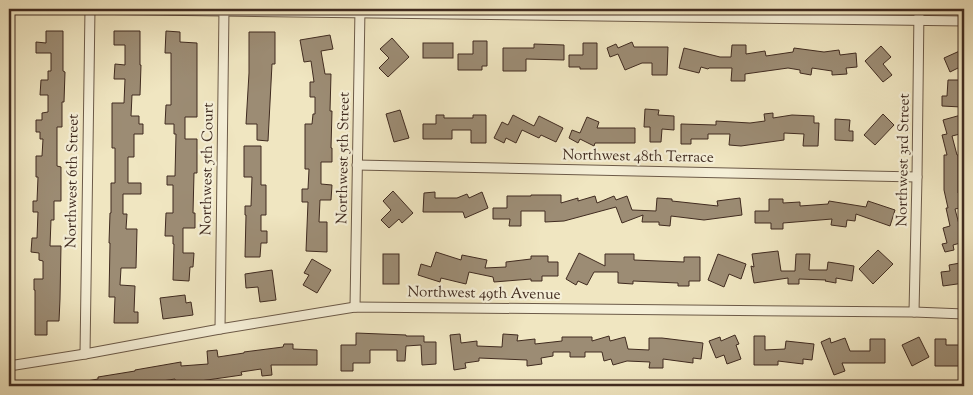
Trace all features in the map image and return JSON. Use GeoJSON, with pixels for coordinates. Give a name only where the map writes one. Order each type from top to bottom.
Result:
{"type":"FeatureCollection","features":[{"type":"Feature","properties":{"kind":"street"},"geometry":{"type":"LineString","coordinates":[[77,9],[647,12],[782,14],[964,21]]}},
{"type":"Feature","properties":{"kind":"street","name":"Northwest 6th Street"},"geometry":{"type":"LineString","coordinates":[[85,354],[90,9]]}},
{"type":"Feature","properties":{"kind":"street","name":"Northwest 3rd Street"},"geometry":{"type":"LineString","coordinates":[[914,312],[918,177],[919,9]]}},
{"type":"Feature","properties":{"kind":"street","name":"Northwest 5th Court"},"geometry":{"type":"LineString","coordinates":[[220,329],[224,10]]}},
{"type":"Feature","properties":{"kind":"street","name":"Northwest 5th Street"},"geometry":{"type":"LineString","coordinates":[[355,307],[360,11]]}},
{"type":"Feature","properties":{"kind":"street","name":"Northwest 48th Terrace"},"geometry":{"type":"LineString","coordinates":[[357,165],[918,177]]}},
{"type":"Feature","properties":{"kind":"street","name":"Northwest 49th Avenue"},"geometry":{"type":"LineString","coordinates":[[9,366],[355,307],[964,314]]}},
{"type":"Feature","properties":{"kind":"building"},"geometry":{"type":"Polygon","coordinates":[[[46,31],[63,31],[64,102],[62,102],[62,127],[57,127],[57,166],[61,167],[61,201],[54,201],[54,220],[51,220],[50,246],[61,246],[60,299],[59,321],[47,321],[47,335],[35,335],[34,279],[43,279],[43,261],[39,260],[39,253],[31,252],[32,238],[37,238],[38,212],[33,212],[33,201],[37,201],[38,177],[36,177],[36,156],[42,156],[43,139],[40,139],[40,132],[36,132],[36,120],[42,120],[42,113],[48,112],[48,95],[40,95],[41,80],[48,80],[48,71],[51,71],[51,53],[36,53],[36,42],[46,43],[46,31]]]}},
{"type":"Feature","properties":{"kind":"building"},"geometry":{"type":"Polygon","coordinates":[[[114,31],[140,31],[140,95],[132,95],[131,116],[139,116],[139,124],[143,124],[143,134],[134,134],[134,157],[128,157],[128,183],[141,183],[141,194],[123,194],[123,214],[127,214],[126,229],[137,229],[136,268],[121,268],[120,285],[135,286],[134,312],[138,312],[138,323],[114,323],[115,297],[109,297],[111,183],[115,183],[115,148],[112,148],[112,103],[124,103],[125,79],[114,79],[115,64],[125,65],[125,45],[114,45],[114,31]]]}},
{"type":"Feature","properties":{"kind":"building"},"geometry":{"type":"Polygon","coordinates":[[[166,31],[180,32],[180,42],[197,43],[197,117],[185,117],[185,139],[197,139],[197,173],[194,173],[193,213],[195,213],[195,228],[183,228],[183,253],[194,253],[189,281],[173,280],[173,236],[165,236],[166,213],[173,213],[173,185],[167,185],[167,176],[175,176],[176,134],[174,134],[174,124],[165,124],[166,105],[171,105],[171,53],[165,53],[166,31]]]}},
{"type":"Feature","properties":{"kind":"building"},"geometry":{"type":"Polygon","coordinates":[[[249,32],[275,32],[275,64],[272,64],[268,141],[257,140],[257,124],[246,124],[249,32]]]}},
{"type":"Feature","properties":{"kind":"building"},"geometry":{"type":"Polygon","coordinates":[[[330,35],[333,49],[321,51],[325,74],[331,74],[332,162],[321,162],[321,184],[332,185],[331,200],[320,200],[319,222],[327,222],[327,252],[306,251],[308,202],[302,202],[302,189],[308,189],[309,169],[305,169],[305,124],[312,124],[313,114],[315,114],[315,97],[310,97],[310,82],[314,82],[311,61],[304,62],[300,40],[330,35]]]}},
{"type":"Feature","properties":{"kind":"building"},"geometry":{"type":"Polygon","coordinates":[[[392,38],[409,57],[388,77],[379,68],[389,58],[380,49],[392,38]]]}},
{"type":"Feature","properties":{"kind":"building"},"geometry":{"type":"Polygon","coordinates":[[[473,41],[487,41],[487,66],[482,66],[482,70],[458,70],[458,54],[473,54],[473,41]]]}},
{"type":"Feature","properties":{"kind":"building"},"geometry":{"type":"Polygon","coordinates":[[[632,42],[634,47],[668,47],[667,75],[652,75],[652,63],[642,63],[625,70],[618,54],[610,57],[607,48],[616,44],[618,48],[632,42]]]}},
{"type":"Feature","properties":{"kind":"building"},"geometry":{"type":"Polygon","coordinates":[[[423,43],[453,43],[453,58],[423,58],[423,43]]]}},
{"type":"Feature","properties":{"kind":"building"},"geometry":{"type":"Polygon","coordinates":[[[583,43],[597,43],[597,69],[569,67],[569,55],[583,55],[583,43]]]}},
{"type":"Feature","properties":{"kind":"building"},"geometry":{"type":"Polygon","coordinates":[[[534,44],[564,45],[564,60],[526,59],[526,71],[503,71],[503,48],[534,48],[534,44]]]}},
{"type":"Feature","properties":{"kind":"building"},"geometry":{"type":"Polygon","coordinates":[[[732,45],[746,45],[746,54],[765,51],[766,56],[793,52],[794,48],[824,52],[839,50],[840,55],[856,53],[857,67],[846,68],[847,74],[832,75],[832,71],[812,68],[811,75],[800,73],[800,70],[788,68],[745,74],[745,81],[731,81],[732,68],[708,69],[701,67],[699,73],[679,68],[684,48],[720,57],[731,57],[732,45]]]}},
{"type":"Feature","properties":{"kind":"building"},"geometry":{"type":"Polygon","coordinates":[[[881,46],[891,57],[883,64],[892,75],[883,82],[865,61],[881,46]]]}},
{"type":"Feature","properties":{"kind":"building"},"geometry":{"type":"Polygon","coordinates":[[[964,49],[964,65],[950,72],[944,58],[964,49]]]}},
{"type":"Feature","properties":{"kind":"building"},"geometry":{"type":"Polygon","coordinates":[[[948,80],[962,80],[961,107],[942,106],[942,96],[947,96],[948,80]]]}},
{"type":"Feature","properties":{"kind":"building"},"geometry":{"type":"Polygon","coordinates":[[[645,109],[659,110],[658,115],[674,116],[674,130],[662,129],[661,142],[650,142],[650,127],[644,127],[645,109]]]}},
{"type":"Feature","properties":{"kind":"building"},"geometry":{"type":"Polygon","coordinates":[[[400,110],[409,138],[394,142],[386,114],[400,110]]]}},
{"type":"Feature","properties":{"kind":"building"},"geometry":{"type":"Polygon","coordinates":[[[773,113],[773,118],[792,115],[814,116],[814,123],[819,123],[818,146],[803,146],[804,134],[784,133],[784,140],[741,146],[729,145],[730,134],[708,134],[708,139],[691,139],[691,144],[681,144],[681,124],[716,125],[716,121],[750,123],[765,121],[764,114],[773,113]]]}},
{"type":"Feature","properties":{"kind":"building"},"geometry":{"type":"Polygon","coordinates":[[[883,114],[894,125],[875,145],[864,135],[883,114]]]}},
{"type":"Feature","properties":{"kind":"building"},"geometry":{"type":"Polygon","coordinates":[[[436,115],[444,115],[444,118],[473,118],[473,115],[486,115],[486,143],[471,143],[471,130],[452,130],[452,139],[423,139],[423,124],[436,124],[436,115]]]}},
{"type":"Feature","properties":{"kind":"building"},"geometry":{"type":"Polygon","coordinates":[[[513,115],[534,126],[539,116],[563,128],[556,142],[541,135],[539,138],[522,130],[516,143],[506,138],[504,143],[494,138],[502,122],[508,125],[513,115]]]}},
{"type":"Feature","properties":{"kind":"building"},"geometry":{"type":"Polygon","coordinates":[[[961,115],[961,119],[964,119],[964,133],[952,136],[958,155],[958,193],[964,192],[964,207],[955,209],[960,228],[964,227],[964,242],[953,245],[954,250],[945,252],[942,244],[947,243],[943,228],[950,226],[944,190],[944,155],[947,155],[942,135],[947,134],[943,120],[961,115]]]}},
{"type":"Feature","properties":{"kind":"building"},"geometry":{"type":"Polygon","coordinates":[[[587,117],[599,122],[597,128],[635,128],[635,143],[595,143],[594,146],[580,139],[578,143],[569,138],[572,130],[580,133],[587,117]]]}},
{"type":"Feature","properties":{"kind":"building"},"geometry":{"type":"Polygon","coordinates":[[[835,119],[850,120],[849,131],[853,131],[853,141],[835,140],[835,119]]]}},
{"type":"Feature","properties":{"kind":"building"},"geometry":{"type":"Polygon","coordinates":[[[244,146],[261,146],[261,185],[266,185],[266,215],[261,215],[261,231],[267,231],[267,243],[261,243],[260,257],[245,257],[245,206],[251,206],[252,177],[244,177],[244,146]]]}},
{"type":"Feature","properties":{"kind":"building"},"geometry":{"type":"Polygon","coordinates":[[[393,191],[413,213],[402,223],[399,219],[389,228],[381,220],[391,210],[383,201],[393,191]]]}},
{"type":"Feature","properties":{"kind":"building"},"geometry":{"type":"Polygon","coordinates":[[[435,192],[435,198],[457,198],[467,194],[469,198],[482,192],[488,208],[465,218],[463,212],[423,212],[424,193],[435,192]]]}},
{"type":"Feature","properties":{"kind":"building"},"geometry":{"type":"Polygon","coordinates":[[[561,195],[561,203],[595,196],[597,203],[614,196],[616,200],[627,196],[632,210],[656,211],[657,198],[718,206],[717,201],[740,198],[742,215],[704,220],[671,216],[670,226],[659,225],[659,222],[642,222],[643,215],[622,223],[616,207],[564,221],[545,222],[545,211],[521,211],[521,226],[509,226],[510,219],[493,219],[493,208],[507,208],[507,196],[561,195]]]}},
{"type":"Feature","properties":{"kind":"building"},"geometry":{"type":"Polygon","coordinates":[[[769,199],[783,199],[783,203],[800,202],[800,206],[828,204],[829,201],[866,207],[868,201],[895,210],[890,226],[856,214],[855,221],[847,220],[846,227],[831,225],[832,219],[783,223],[783,229],[771,229],[771,223],[755,223],[755,211],[769,211],[769,199]]]}},
{"type":"Feature","properties":{"kind":"building"},"geometry":{"type":"Polygon","coordinates":[[[878,250],[893,264],[873,284],[859,269],[878,250]]]}},
{"type":"Feature","properties":{"kind":"building"},"geometry":{"type":"Polygon","coordinates":[[[778,251],[781,271],[795,271],[796,254],[810,254],[809,270],[827,270],[828,262],[854,266],[852,281],[836,278],[836,283],[826,280],[799,279],[799,284],[788,284],[788,278],[754,283],[751,266],[754,267],[752,254],[778,251]]]}},
{"type":"Feature","properties":{"kind":"building"},"geometry":{"type":"Polygon","coordinates":[[[436,252],[461,260],[462,255],[487,260],[485,268],[506,267],[506,262],[531,259],[531,256],[548,256],[548,262],[558,262],[558,276],[542,276],[542,281],[531,281],[531,279],[494,282],[493,277],[469,272],[466,284],[441,278],[440,282],[418,275],[421,264],[431,267],[436,252]]]}},
{"type":"Feature","properties":{"kind":"building"},"geometry":{"type":"Polygon","coordinates":[[[579,253],[605,266],[605,254],[634,254],[634,260],[684,262],[684,257],[700,257],[700,281],[689,281],[689,286],[678,286],[678,283],[633,281],[633,284],[618,283],[618,272],[594,272],[587,285],[578,281],[576,285],[566,279],[579,253]]]}},
{"type":"Feature","properties":{"kind":"building"},"geometry":{"type":"Polygon","coordinates":[[[383,254],[399,254],[399,284],[383,284],[383,254]]]}},
{"type":"Feature","properties":{"kind":"building"},"geometry":{"type":"Polygon","coordinates":[[[718,254],[746,264],[741,279],[729,274],[724,287],[708,280],[718,254]]]}},
{"type":"Feature","properties":{"kind":"building"},"geometry":{"type":"Polygon","coordinates":[[[312,259],[331,270],[317,293],[303,285],[309,275],[304,273],[312,259]]]}},
{"type":"Feature","properties":{"kind":"building"},"geometry":{"type":"Polygon","coordinates":[[[960,263],[961,268],[964,267],[964,283],[943,286],[941,272],[950,271],[949,265],[960,263]]]}},
{"type":"Feature","properties":{"kind":"building"},"geometry":{"type":"Polygon","coordinates":[[[272,270],[276,300],[260,302],[258,287],[246,288],[245,274],[272,270]]]}},
{"type":"Feature","properties":{"kind":"building"},"geometry":{"type":"Polygon","coordinates":[[[185,295],[186,303],[191,302],[193,315],[163,319],[160,298],[185,295]]]}},
{"type":"Feature","properties":{"kind":"building"},"geometry":{"type":"Polygon","coordinates":[[[356,333],[424,336],[424,342],[436,342],[436,364],[422,365],[421,345],[406,346],[405,361],[397,361],[397,350],[370,350],[370,363],[353,363],[353,371],[341,371],[341,345],[356,345],[356,333]]]}},
{"type":"Feature","properties":{"kind":"building"},"geometry":{"type":"Polygon","coordinates":[[[460,334],[461,343],[477,341],[477,346],[502,347],[503,334],[518,335],[517,341],[535,339],[535,344],[562,341],[562,337],[592,337],[592,341],[609,336],[610,341],[625,337],[628,349],[649,350],[649,338],[703,343],[701,359],[693,358],[693,363],[663,359],[663,368],[649,368],[650,362],[627,361],[613,365],[611,359],[604,361],[602,352],[585,352],[585,357],[570,357],[570,352],[553,352],[553,356],[541,358],[542,364],[527,366],[527,360],[479,358],[479,361],[465,363],[466,368],[454,370],[450,335],[460,334]]]}},
{"type":"Feature","properties":{"kind":"building"},"geometry":{"type":"Polygon","coordinates":[[[735,335],[739,344],[736,345],[741,359],[727,364],[724,355],[716,358],[709,341],[720,337],[721,341],[735,335]]]}},
{"type":"Feature","properties":{"kind":"building"},"geometry":{"type":"Polygon","coordinates":[[[754,336],[765,336],[765,350],[785,349],[786,341],[814,344],[812,360],[803,359],[803,364],[778,361],[778,365],[754,365],[754,336]]]}},
{"type":"Feature","properties":{"kind":"building"},"geometry":{"type":"Polygon","coordinates":[[[919,337],[929,357],[912,366],[902,345],[919,337]]]}},
{"type":"Feature","properties":{"kind":"building"},"geometry":{"type":"Polygon","coordinates":[[[830,338],[831,343],[845,338],[850,351],[870,351],[870,339],[885,339],[885,363],[842,363],[845,371],[834,375],[821,342],[830,338]]]}},
{"type":"Feature","properties":{"kind":"building"},"geometry":{"type":"Polygon","coordinates":[[[935,339],[946,339],[946,345],[962,345],[962,366],[935,366],[935,339]]]}},
{"type":"Feature","properties":{"kind":"building"},"geometry":{"type":"Polygon","coordinates":[[[284,344],[293,344],[293,349],[317,350],[317,365],[271,365],[272,375],[262,376],[261,369],[241,372],[242,375],[200,381],[201,385],[176,386],[175,379],[130,386],[81,386],[81,382],[98,379],[98,377],[181,362],[181,366],[208,364],[207,351],[217,350],[218,357],[283,347],[284,344]]]}}]}
